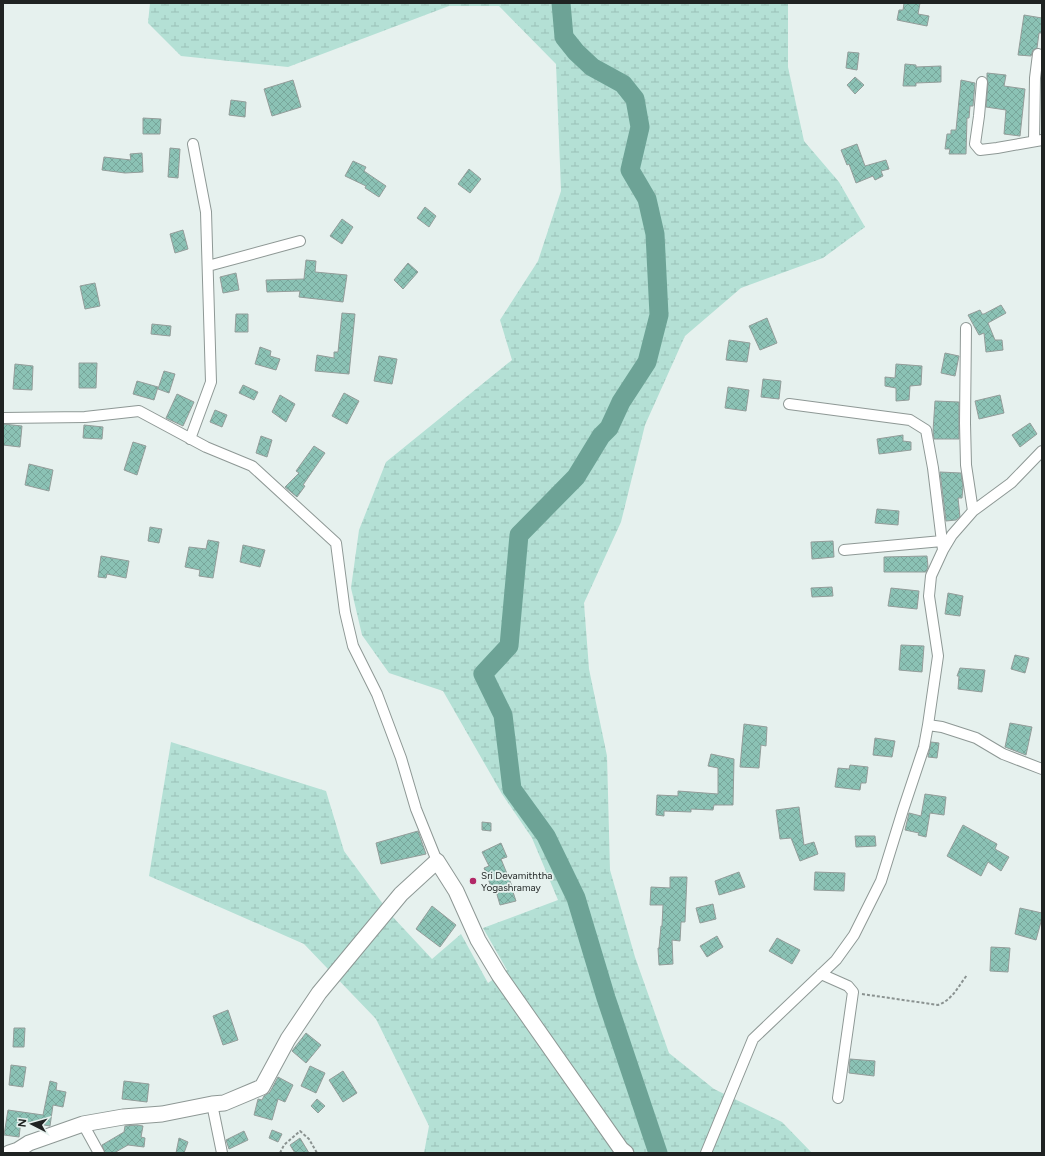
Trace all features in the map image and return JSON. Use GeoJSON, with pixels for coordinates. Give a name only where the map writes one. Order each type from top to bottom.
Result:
{"type":"FeatureCollection","features":[{"type":"Feature","properties":{"kind":"street"},"geometry":{"type":"LineString","coordinates":[[982,82],[975,144],[980,150],[1038,141],[1035,78],[1038,54]]}},
{"type":"Feature","properties":{"kind":"street"},"geometry":{"type":"LineString","coordinates":[[190,439],[211,382],[206,212],[193,144]]}},
{"type":"Feature","properties":{"kind":"street"},"geometry":{"type":"LineString","coordinates":[[208,266],[300,241]]}},
{"type":"Feature","properties":{"kind":"street"},"geometry":{"type":"LineString","coordinates":[[966,328],[966,465],[973,511]]}},
{"type":"Feature","properties":{"kind":"street"},"geometry":{"type":"LineString","coordinates":[[789,404],[910,420],[926,430],[942,546]]}},
{"type":"Feature","properties":{"kind":"street"},"geometry":{"type":"LineString","coordinates":[[3,418],[85,417],[139,411],[206,447],[252,466],[336,543],[345,612],[353,646],[378,694],[401,758],[416,809],[437,861],[456,891],[478,940],[499,975],[621,1149],[626,1153]]}},
{"type":"Feature","properties":{"kind":"street"},"geometry":{"type":"LineString","coordinates":[[706,1153],[753,1039],[836,960],[854,934],[882,881],[924,747],[928,725],[938,656],[929,596],[931,576],[942,546],[973,511],[1011,483],[1042,451]]}},
{"type":"Feature","properties":{"kind":"street"},"geometry":{"type":"LineString","coordinates":[[844,550],[942,546]]}},
{"type":"Feature","properties":{"kind":"street"},"geometry":{"type":"LineString","coordinates":[[928,725],[942,727],[976,738],[1003,754],[1042,770]]}},
{"type":"Feature","properties":{"kind":"street"},"geometry":{"type":"LineString","coordinates":[[10,1153],[29,1143],[83,1124],[123,1117],[162,1114],[224,1103],[262,1087],[288,1039],[319,993],[401,894],[437,861]]}},
{"type":"Feature","properties":{"kind":"street"},"geometry":{"type":"LineString","coordinates":[[821,974],[848,986],[853,992],[838,1098]]}},
{"type":"Feature","properties":{"kind":"street"},"geometry":{"type":"LineString","coordinates":[[212,1104],[222,1153]]}},
{"type":"Feature","properties":{"kind":"street"},"geometry":{"type":"LineString","coordinates":[[83,1124],[99,1153]]}},
{"type":"Feature","properties":{"kind":"path"},"geometry":{"type":"LineString","coordinates":[[853,992],[938,1005],[946,1002],[952,997],[967,975]]}},
{"type":"Feature","properties":{"kind":"path"},"geometry":{"type":"LineString","coordinates":[[280,1153],[284,1146],[300,1131],[309,1139],[317,1153]]}},
{"type":"Feature","properties":{"kind":"green space"},"geometry":{"type":"Polygon","coordinates":[[[150,3],[788,3],[788,67],[804,141],[839,182],[865,227],[823,258],[741,288],[685,336],[645,425],[621,522],[584,603],[589,669],[607,756],[610,870],[635,957],[669,1053],[714,1089],[782,1122],[812,1153],[424,1153],[429,1126],[376,1019],[304,944],[149,876],[171,742],[326,791],[344,851],[391,915],[432,959],[461,934],[488,983],[507,970],[483,928],[558,900],[532,838],[502,794],[443,691],[389,673],[362,635],[351,588],[359,530],[386,462],[512,360],[500,320],[538,261],[561,191],[556,64],[499,6],[449,6],[288,67],[181,56],[148,23],[150,3]]]}},
{"type":"Feature","properties":{"kind":"building"},"geometry":{"type":"Polygon","coordinates":[[[904,3],[920,3],[918,14],[929,16],[927,26],[897,20],[899,10],[903,10],[904,3]]]}},
{"type":"Feature","properties":{"kind":"building"},"geometry":{"type":"Polygon","coordinates":[[[1024,15],[1042,18],[1042,33],[1039,33],[1037,48],[1033,50],[1031,56],[1018,55],[1024,15]]]}},
{"type":"Feature","properties":{"kind":"building"},"geometry":{"type":"Polygon","coordinates":[[[848,52],[859,53],[857,70],[846,68],[848,52]]]}},
{"type":"Feature","properties":{"kind":"building"},"geometry":{"type":"Polygon","coordinates":[[[905,64],[916,65],[916,67],[941,66],[941,82],[916,83],[916,86],[903,86],[905,64]]]}},
{"type":"Feature","properties":{"kind":"building"},"geometry":{"type":"Polygon","coordinates":[[[987,73],[1006,75],[1004,86],[1025,89],[1020,136],[1004,134],[1006,110],[986,107],[988,83],[987,73]]]}},
{"type":"Feature","properties":{"kind":"building"},"geometry":{"type":"Polygon","coordinates":[[[855,77],[864,85],[855,94],[847,85],[855,77]]]}},
{"type":"Feature","properties":{"kind":"building"},"geometry":{"type":"Polygon","coordinates":[[[293,80],[301,107],[272,116],[264,89],[293,80]]]}},
{"type":"Feature","properties":{"kind":"building"},"geometry":{"type":"Polygon","coordinates":[[[961,80],[975,83],[973,106],[970,106],[969,118],[967,118],[966,154],[949,154],[950,149],[945,149],[947,134],[951,134],[951,130],[956,130],[961,80]]]}},
{"type":"Feature","properties":{"kind":"building"},"geometry":{"type":"Polygon","coordinates":[[[231,100],[246,102],[245,117],[229,115],[231,100]]]}},
{"type":"Feature","properties":{"kind":"building"},"geometry":{"type":"Polygon","coordinates":[[[143,118],[161,119],[160,134],[143,134],[143,118]]]}},
{"type":"Feature","properties":{"kind":"building"},"geometry":{"type":"Polygon","coordinates":[[[857,144],[865,166],[886,160],[889,169],[881,171],[883,176],[875,180],[873,176],[856,183],[849,164],[847,165],[841,150],[857,144]]]}},
{"type":"Feature","properties":{"kind":"building"},"geometry":{"type":"Polygon","coordinates":[[[170,148],[180,149],[178,178],[168,177],[170,148]]]}},
{"type":"Feature","properties":{"kind":"building"},"geometry":{"type":"Polygon","coordinates":[[[142,153],[143,172],[125,173],[102,170],[104,157],[131,160],[130,154],[142,153]]]}},
{"type":"Feature","properties":{"kind":"building"},"geometry":{"type":"Polygon","coordinates":[[[353,161],[366,167],[364,171],[386,186],[379,197],[365,188],[366,186],[345,176],[353,161]]]}},
{"type":"Feature","properties":{"kind":"building"},"geometry":{"type":"Polygon","coordinates":[[[469,169],[481,179],[470,193],[458,184],[469,169]]]}},
{"type":"Feature","properties":{"kind":"building"},"geometry":{"type":"Polygon","coordinates":[[[425,207],[436,216],[429,227],[417,218],[425,207]]]}},
{"type":"Feature","properties":{"kind":"building"},"geometry":{"type":"Polygon","coordinates":[[[342,219],[353,227],[342,244],[330,236],[342,219]]]}},
{"type":"Feature","properties":{"kind":"building"},"geometry":{"type":"Polygon","coordinates":[[[183,230],[188,249],[175,253],[170,234],[183,230]]]}},
{"type":"Feature","properties":{"kind":"building"},"geometry":{"type":"Polygon","coordinates":[[[306,260],[316,261],[315,272],[347,275],[343,302],[299,297],[300,291],[267,292],[266,280],[304,279],[306,260]]]}},
{"type":"Feature","properties":{"kind":"building"},"geometry":{"type":"Polygon","coordinates":[[[408,263],[418,272],[403,289],[394,280],[408,263]]]}},
{"type":"Feature","properties":{"kind":"building"},"geometry":{"type":"Polygon","coordinates":[[[236,273],[239,290],[223,293],[220,277],[236,273]]]}},
{"type":"Feature","properties":{"kind":"building"},"geometry":{"type":"Polygon","coordinates":[[[95,283],[100,306],[85,309],[80,286],[95,283]]]}},
{"type":"Feature","properties":{"kind":"building"},"geometry":{"type":"Polygon","coordinates":[[[1001,305],[1006,313],[988,323],[995,340],[1002,340],[1003,350],[986,352],[984,333],[979,335],[968,315],[980,310],[982,314],[984,314],[1001,305]]]}},
{"type":"Feature","properties":{"kind":"building"},"geometry":{"type":"Polygon","coordinates":[[[342,313],[355,314],[349,374],[315,371],[317,355],[334,358],[334,352],[338,352],[342,313]]]}},
{"type":"Feature","properties":{"kind":"building"},"geometry":{"type":"Polygon","coordinates":[[[236,314],[248,314],[248,332],[235,332],[236,314]]]}},
{"type":"Feature","properties":{"kind":"building"},"geometry":{"type":"Polygon","coordinates":[[[767,318],[777,343],[760,350],[749,326],[767,318]]]}},
{"type":"Feature","properties":{"kind":"building"},"geometry":{"type":"Polygon","coordinates":[[[152,324],[171,326],[170,336],[151,334],[152,324]]]}},
{"type":"Feature","properties":{"kind":"building"},"geometry":{"type":"Polygon","coordinates":[[[729,340],[750,343],[747,362],[726,360],[729,340]]]}},
{"type":"Feature","properties":{"kind":"building"},"geometry":{"type":"Polygon","coordinates":[[[260,347],[271,351],[270,356],[280,359],[276,370],[255,364],[260,347]]]}},
{"type":"Feature","properties":{"kind":"building"},"geometry":{"type":"Polygon","coordinates":[[[945,353],[959,356],[955,376],[941,373],[945,353]]]}},
{"type":"Feature","properties":{"kind":"building"},"geometry":{"type":"Polygon","coordinates":[[[379,356],[397,359],[392,384],[374,381],[379,356]]]}},
{"type":"Feature","properties":{"kind":"building"},"geometry":{"type":"Polygon","coordinates":[[[79,363],[97,363],[96,388],[79,388],[79,363]]]}},
{"type":"Feature","properties":{"kind":"building"},"geometry":{"type":"Polygon","coordinates":[[[15,364],[33,366],[32,390],[13,389],[15,364]]]}},
{"type":"Feature","properties":{"kind":"building"},"geometry":{"type":"Polygon","coordinates":[[[896,364],[922,366],[921,385],[910,386],[909,400],[896,401],[896,388],[885,386],[885,377],[895,378],[896,364]]]}},
{"type":"Feature","properties":{"kind":"building"},"geometry":{"type":"Polygon","coordinates":[[[164,371],[175,374],[169,393],[158,389],[164,371]]]}},
{"type":"Feature","properties":{"kind":"building"},"geometry":{"type":"Polygon","coordinates":[[[763,379],[781,381],[779,399],[761,397],[763,379]]]}},
{"type":"Feature","properties":{"kind":"building"},"geometry":{"type":"Polygon","coordinates":[[[137,381],[158,387],[154,400],[133,394],[137,381]]]}},
{"type":"Feature","properties":{"kind":"building"},"geometry":{"type":"Polygon","coordinates":[[[243,385],[258,392],[254,400],[239,393],[243,385]]]}},
{"type":"Feature","properties":{"kind":"building"},"geometry":{"type":"Polygon","coordinates":[[[728,387],[749,390],[746,411],[725,408],[728,387]]]}},
{"type":"Feature","properties":{"kind":"building"},"geometry":{"type":"Polygon","coordinates":[[[344,393],[359,401],[347,424],[332,416],[344,393]]]}},
{"type":"Feature","properties":{"kind":"building"},"geometry":{"type":"Polygon","coordinates":[[[177,394],[194,402],[183,426],[166,418],[177,394]]]}},
{"type":"Feature","properties":{"kind":"building"},"geometry":{"type":"Polygon","coordinates":[[[280,395],[295,404],[286,422],[272,412],[280,395]]]}},
{"type":"Feature","properties":{"kind":"building"},"geometry":{"type":"Polygon","coordinates":[[[1000,395],[1004,413],[979,419],[975,401],[1000,395]]]}},
{"type":"Feature","properties":{"kind":"building"},"geometry":{"type":"Polygon","coordinates":[[[935,401],[959,402],[959,439],[934,439],[933,431],[935,401]]]}},
{"type":"Feature","properties":{"kind":"building"},"geometry":{"type":"Polygon","coordinates":[[[215,410],[227,415],[222,427],[210,422],[215,410]]]}},
{"type":"Feature","properties":{"kind":"building"},"geometry":{"type":"Polygon","coordinates":[[[1030,423],[1037,434],[1020,447],[1012,435],[1030,423]]]}},
{"type":"Feature","properties":{"kind":"building"},"geometry":{"type":"Polygon","coordinates":[[[3,424],[22,426],[20,447],[3,445],[3,424]]]}},
{"type":"Feature","properties":{"kind":"building"},"geometry":{"type":"Polygon","coordinates":[[[84,425],[103,427],[102,439],[83,438],[84,425]]]}},
{"type":"Feature","properties":{"kind":"building"},"geometry":{"type":"Polygon","coordinates":[[[903,435],[903,441],[911,442],[911,450],[879,454],[877,439],[903,435]]]}},
{"type":"Feature","properties":{"kind":"building"},"geometry":{"type":"Polygon","coordinates":[[[261,436],[272,440],[267,457],[256,453],[261,436]]]}},
{"type":"Feature","properties":{"kind":"building"},"geometry":{"type":"Polygon","coordinates":[[[133,442],[146,446],[137,475],[124,470],[133,442]]]}},
{"type":"Feature","properties":{"kind":"building"},"geometry":{"type":"Polygon","coordinates":[[[314,446],[325,453],[303,485],[305,486],[297,497],[285,487],[299,473],[296,471],[314,446]]]}},
{"type":"Feature","properties":{"kind":"building"},"geometry":{"type":"Polygon","coordinates":[[[29,464],[53,470],[49,491],[25,485],[29,464]]]}},
{"type":"Feature","properties":{"kind":"building"},"geometry":{"type":"Polygon","coordinates":[[[940,472],[961,473],[963,486],[962,498],[958,498],[960,517],[956,520],[946,521],[940,472]]]}},
{"type":"Feature","properties":{"kind":"building"},"geometry":{"type":"Polygon","coordinates":[[[877,509],[899,511],[898,525],[875,523],[877,509]]]}},
{"type":"Feature","properties":{"kind":"building"},"geometry":{"type":"Polygon","coordinates":[[[150,527],[162,529],[159,543],[148,541],[150,527]]]}},
{"type":"Feature","properties":{"kind":"building"},"geometry":{"type":"Polygon","coordinates":[[[208,540],[219,542],[213,578],[199,576],[200,570],[185,567],[189,547],[206,549],[208,540]]]}},
{"type":"Feature","properties":{"kind":"building"},"geometry":{"type":"Polygon","coordinates":[[[833,541],[834,557],[812,559],[811,542],[833,541]]]}},
{"type":"Feature","properties":{"kind":"building"},"geometry":{"type":"Polygon","coordinates":[[[243,545],[265,550],[260,567],[240,562],[243,545]]]}},
{"type":"Feature","properties":{"kind":"building"},"geometry":{"type":"Polygon","coordinates":[[[101,556],[129,561],[126,578],[107,574],[106,578],[98,577],[101,556]]]}},
{"type":"Feature","properties":{"kind":"building"},"geometry":{"type":"Polygon","coordinates":[[[927,556],[928,567],[926,572],[884,572],[884,557],[927,556]]]}},
{"type":"Feature","properties":{"kind":"building"},"geometry":{"type":"Polygon","coordinates":[[[832,587],[833,596],[812,597],[811,588],[832,587]]]}},
{"type":"Feature","properties":{"kind":"building"},"geometry":{"type":"Polygon","coordinates":[[[891,588],[919,591],[917,609],[888,606],[891,588]]]}},
{"type":"Feature","properties":{"kind":"building"},"geometry":{"type":"Polygon","coordinates":[[[948,593],[963,596],[960,616],[945,614],[948,593]]]}},
{"type":"Feature","properties":{"kind":"building"},"geometry":{"type":"Polygon","coordinates":[[[901,645],[924,646],[922,672],[899,670],[901,645]]]}},
{"type":"Feature","properties":{"kind":"building"},"geometry":{"type":"Polygon","coordinates":[[[1015,655],[1029,658],[1025,673],[1011,669],[1015,655]]]}},
{"type":"Feature","properties":{"kind":"building"},"geometry":{"type":"Polygon","coordinates":[[[960,668],[985,670],[982,692],[958,689],[959,676],[957,676],[960,668]]]}},
{"type":"Feature","properties":{"kind":"building"},"geometry":{"type":"Polygon","coordinates":[[[1010,723],[1032,727],[1026,755],[1005,747],[1010,723]]]}},
{"type":"Feature","properties":{"kind":"building"},"geometry":{"type":"Polygon","coordinates":[[[744,724],[767,727],[766,746],[761,745],[759,768],[740,767],[744,724]]]}},
{"type":"Feature","properties":{"kind":"building"},"geometry":{"type":"Polygon","coordinates":[[[875,738],[895,741],[892,757],[873,755],[875,738]]]}},
{"type":"Feature","properties":{"kind":"building"},"geometry":{"type":"Polygon","coordinates":[[[931,742],[939,743],[937,758],[928,757],[931,742]]]}},
{"type":"Feature","properties":{"kind":"building"},"geometry":{"type":"Polygon","coordinates":[[[711,754],[734,759],[733,805],[714,805],[713,810],[691,809],[691,812],[664,811],[664,816],[656,815],[657,795],[678,796],[678,791],[718,794],[718,768],[708,766],[711,754]]]}},
{"type":"Feature","properties":{"kind":"building"},"geometry":{"type":"Polygon","coordinates":[[[850,765],[868,767],[866,783],[861,783],[860,790],[835,787],[838,768],[849,769],[850,765]]]}},
{"type":"Feature","properties":{"kind":"building"},"geometry":{"type":"Polygon","coordinates":[[[925,794],[946,797],[944,815],[930,813],[926,837],[918,835],[919,833],[905,830],[909,813],[921,816],[925,794]]]}},
{"type":"Feature","properties":{"kind":"building"},"geometry":{"type":"Polygon","coordinates":[[[799,807],[804,845],[814,842],[818,854],[800,861],[791,838],[780,839],[776,810],[799,807]]]}},
{"type":"Feature","properties":{"kind":"building"},"geometry":{"type":"Polygon","coordinates":[[[482,822],[491,823],[491,831],[482,830],[482,822]]]}},
{"type":"Feature","properties":{"kind":"building"},"geometry":{"type":"Polygon","coordinates":[[[963,825],[997,844],[995,849],[1009,857],[1001,871],[988,862],[981,876],[947,856],[963,825]]]}},
{"type":"Feature","properties":{"kind":"building"},"geometry":{"type":"Polygon","coordinates":[[[418,831],[426,854],[381,864],[376,843],[418,831]]]}},
{"type":"Feature","properties":{"kind":"building"},"geometry":{"type":"Polygon","coordinates":[[[855,836],[875,836],[876,846],[856,847],[855,836]]]}},
{"type":"Feature","properties":{"kind":"building"},"geometry":{"type":"Polygon","coordinates":[[[501,843],[507,857],[501,859],[512,886],[516,901],[500,905],[496,891],[493,892],[484,868],[489,866],[482,852],[501,843]]]}},
{"type":"Feature","properties":{"kind":"building"},"geometry":{"type":"Polygon","coordinates":[[[739,872],[745,887],[719,895],[715,881],[739,872]]]}},
{"type":"Feature","properties":{"kind":"building"},"geometry":{"type":"Polygon","coordinates":[[[815,872],[845,873],[844,891],[814,890],[815,872]]]}},
{"type":"Feature","properties":{"kind":"building"},"geometry":{"type":"Polygon","coordinates":[[[670,877],[687,877],[685,922],[681,922],[680,941],[672,940],[673,964],[659,965],[658,948],[662,926],[663,905],[650,905],[651,887],[670,888],[670,877]]]}},
{"type":"Feature","properties":{"kind":"building"},"geometry":{"type":"Polygon","coordinates":[[[713,904],[716,919],[700,923],[696,908],[713,904]]]}},
{"type":"Feature","properties":{"kind":"building"},"geometry":{"type":"Polygon","coordinates":[[[432,906],[456,925],[440,947],[416,929],[432,906]]]}},
{"type":"Feature","properties":{"kind":"building"},"geometry":{"type":"Polygon","coordinates":[[[1020,908],[1042,913],[1036,940],[1015,934],[1020,908]]]}},
{"type":"Feature","properties":{"kind":"building"},"geometry":{"type":"Polygon","coordinates":[[[717,936],[723,947],[707,957],[700,946],[717,936]]]}},
{"type":"Feature","properties":{"kind":"building"},"geometry":{"type":"Polygon","coordinates":[[[777,938],[800,950],[792,964],[769,951],[777,938]]]}},
{"type":"Feature","properties":{"kind":"building"},"geometry":{"type":"Polygon","coordinates":[[[991,947],[1010,948],[1008,972],[990,971],[991,947]]]}},
{"type":"Feature","properties":{"kind":"building"},"geometry":{"type":"Polygon","coordinates":[[[228,1010],[238,1040],[223,1045],[213,1016],[228,1010]]]}},
{"type":"Feature","properties":{"kind":"building"},"geometry":{"type":"Polygon","coordinates":[[[14,1028],[25,1028],[24,1047],[13,1047],[14,1028]]]}},
{"type":"Feature","properties":{"kind":"building"},"geometry":{"type":"Polygon","coordinates":[[[306,1033],[321,1045],[306,1063],[292,1051],[306,1033]]]}},
{"type":"Feature","properties":{"kind":"building"},"geometry":{"type":"Polygon","coordinates":[[[850,1059],[875,1061],[874,1076],[849,1073],[850,1059]]]}},
{"type":"Feature","properties":{"kind":"building"},"geometry":{"type":"Polygon","coordinates":[[[11,1065],[26,1067],[23,1087],[9,1085],[11,1065]]]}},
{"type":"Feature","properties":{"kind":"building"},"geometry":{"type":"Polygon","coordinates":[[[310,1066],[325,1073],[316,1093],[301,1086],[310,1066]]]}},
{"type":"Feature","properties":{"kind":"building"},"geometry":{"type":"Polygon","coordinates":[[[343,1071],[357,1093],[343,1102],[329,1080],[343,1071]]]}},
{"type":"Feature","properties":{"kind":"building"},"geometry":{"type":"Polygon","coordinates":[[[278,1077],[293,1085],[285,1102],[278,1099],[272,1120],[254,1115],[258,1099],[262,1100],[264,1096],[270,1092],[278,1077]]]}},
{"type":"Feature","properties":{"kind":"building"},"geometry":{"type":"Polygon","coordinates":[[[50,1081],[57,1083],[56,1090],[66,1092],[63,1107],[53,1105],[50,1126],[21,1121],[19,1137],[4,1135],[8,1110],[43,1115],[50,1081]]]}},
{"type":"Feature","properties":{"kind":"building"},"geometry":{"type":"Polygon","coordinates":[[[124,1081],[149,1084],[147,1102],[122,1099],[124,1081]]]}},
{"type":"Feature","properties":{"kind":"building"},"geometry":{"type":"Polygon","coordinates":[[[317,1099],[325,1106],[318,1113],[311,1106],[317,1099]]]}},
{"type":"Feature","properties":{"kind":"building"},"geometry":{"type":"Polygon","coordinates":[[[125,1126],[143,1126],[141,1137],[145,1138],[144,1147],[128,1145],[114,1153],[105,1153],[102,1145],[124,1132],[125,1126]]]}},
{"type":"Feature","properties":{"kind":"building"},"geometry":{"type":"Polygon","coordinates":[[[272,1130],[282,1134],[278,1142],[269,1138],[272,1130]]]}},
{"type":"Feature","properties":{"kind":"building"},"geometry":{"type":"Polygon","coordinates":[[[244,1131],[248,1140],[229,1149],[226,1140],[244,1131]]]}},
{"type":"Feature","properties":{"kind":"building"},"geometry":{"type":"Polygon","coordinates":[[[179,1138],[188,1142],[184,1153],[176,1153],[179,1138]]]}},
{"type":"Feature","properties":{"kind":"building"},"geometry":{"type":"Polygon","coordinates":[[[300,1138],[309,1153],[295,1153],[290,1145],[300,1138]]]}},
{"type":"Feature","properties":{"kind":"waterway"},"geometry":{"type":"LineString","coordinates":[[561,3],[564,37],[576,52],[592,67],[623,84],[635,99],[640,127],[630,170],[647,199],[655,234],[659,315],[647,362],[621,402],[609,428],[601,436],[576,477],[519,535],[509,646],[483,674],[503,715],[512,789],[546,836],[576,898],[606,998],[658,1153]]}},
{"type":"Feature","properties":{"kind":"place","name":"Sri Devamiththa Yogashramay"},"geometry":{"type":"Point","coordinates":[473,881]}}]}
